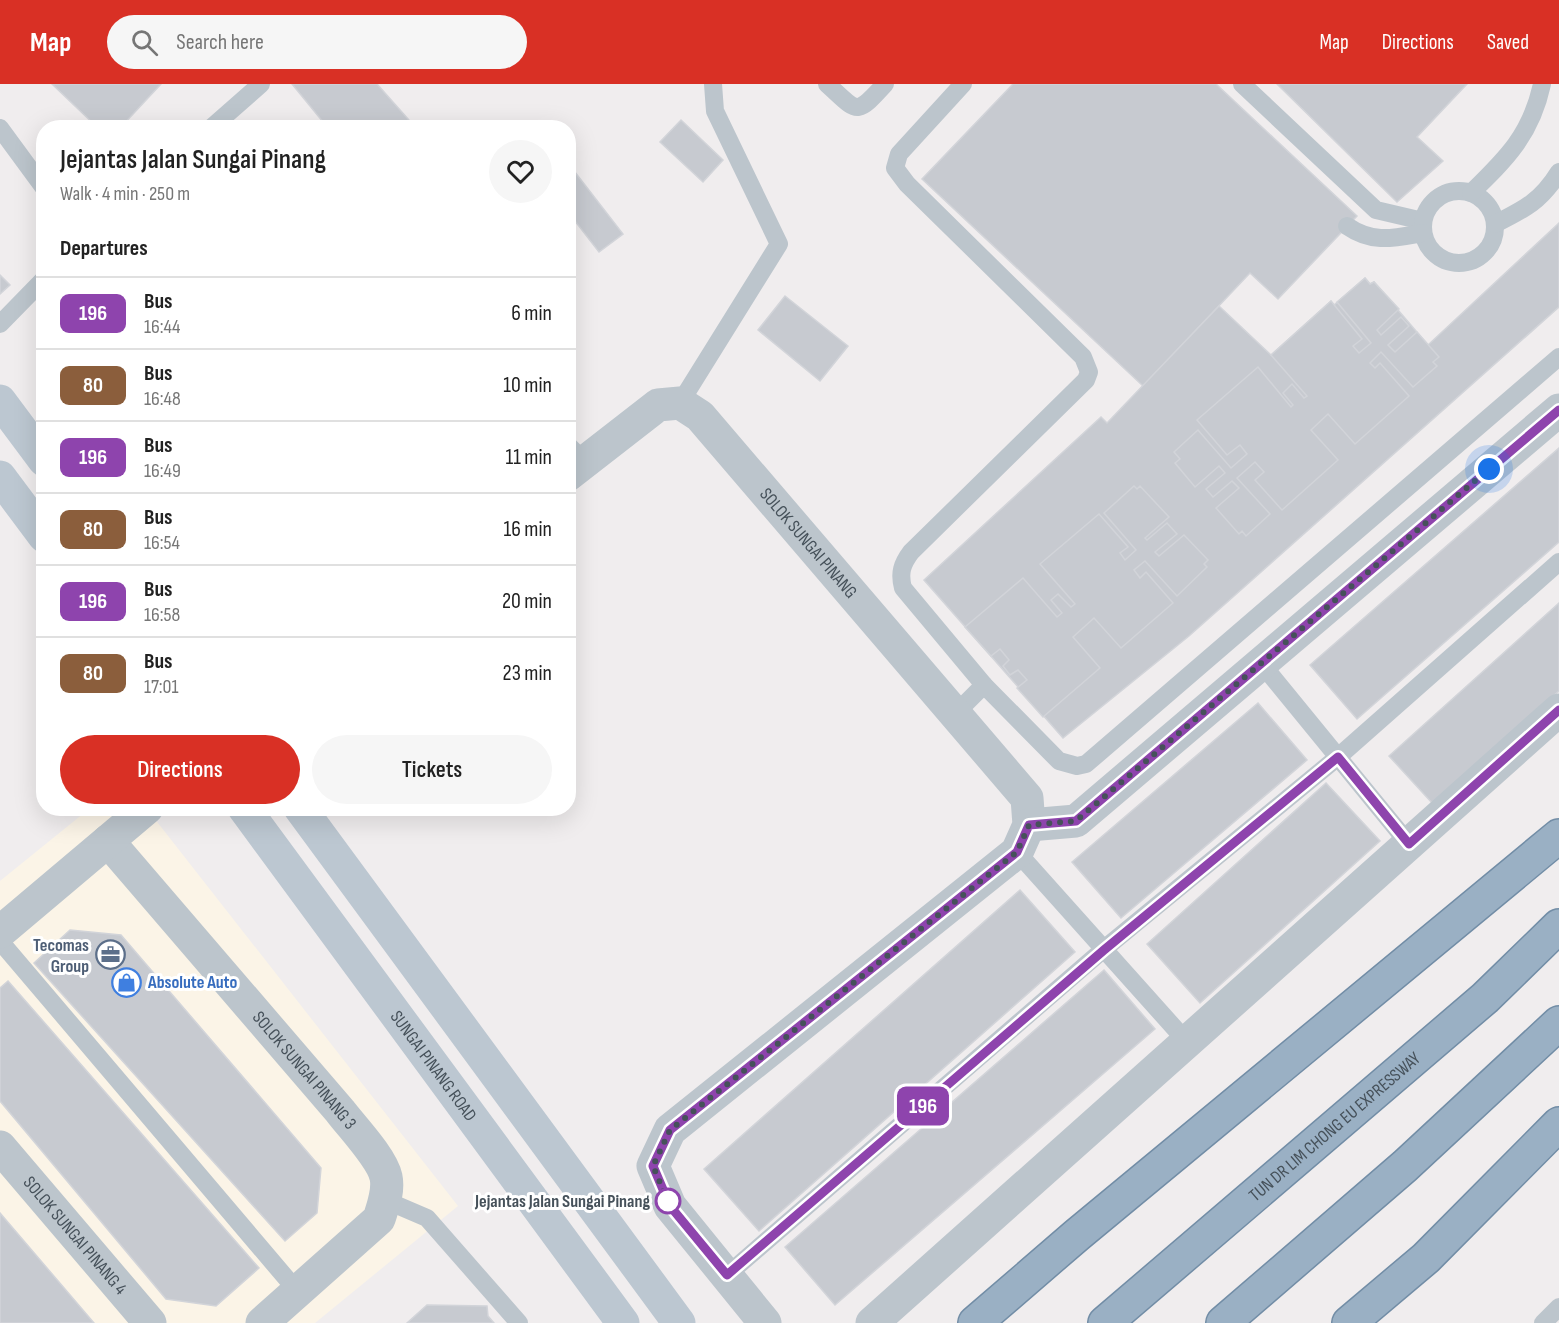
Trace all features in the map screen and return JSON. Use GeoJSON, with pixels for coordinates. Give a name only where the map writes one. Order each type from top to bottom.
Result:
{"type":"FeatureCollection","features":[{"type":"Feature","properties":{"kind":"highway"},"geometry":{"type":"LineString","coordinates":[[975,1323],[1077,1235],[1559,836]]}},
{"type":"Feature","properties":{"kind":"highway","name":"TUN DR LIM CHONG EU EXPRESSWAY"},"geometry":{"type":"LineString","coordinates":[[1105,1323],[1347,1119],[1485,998],[1559,926]]}},
{"type":"Feature","properties":{"kind":"highway"},"geometry":{"type":"LineString","coordinates":[[1223,1323],[1405,1166],[1559,1023]]}},
{"type":"Feature","properties":{"kind":"highway"},"geometry":{"type":"LineString","coordinates":[[1349,1323],[1426,1258],[1559,1124]]}},
{"type":"Feature","properties":{"kind":"main road"},"geometry":{"type":"LineString","coordinates":[[0,401],[36,449]]}},
{"type":"Feature","properties":{"kind":"main road"},"geometry":{"type":"LineString","coordinates":[[0,477],[36,525]]}},
{"type":"Feature","properties":{"kind":"main road","name":"SUNGAI PINANG ROAD"},"geometry":{"type":"LineString","coordinates":[[250,816],[623,1323]]}},
{"type":"Feature","properties":{"kind":"main road"},"geometry":{"type":"LineString","coordinates":[[306,816],[679,1323]]}},
{"type":"Feature","properties":{"kind":"street"},"geometry":{"type":"LineString","coordinates":[[576,460],[658,405],[680,403]]}},
{"type":"Feature","properties":{"kind":"street","name":"SOLOK SUNGAI PINANG"},"geometry":{"type":"LineString","coordinates":[[680,403],[700,416],[1022,791],[1027,798],[1023,838]]}},
{"type":"Feature","properties":{"kind":"street"},"geometry":{"type":"LineString","coordinates":[[765,1323],[670,1206],[653,1166],[670,1130],[1023,838],[1076,821],[1559,410]]}},
{"type":"Feature","properties":{"kind":"street"},"geometry":{"type":"LineString","coordinates":[[872,1323],[1559,710]]}},
{"type":"Feature","properties":{"kind":"street"},"geometry":{"type":"LineString","coordinates":[[0,932],[138,816]]}},
{"type":"Feature","properties":{"kind":"street","name":"SOLOK SUNGAI PINANG 3"},"geometry":{"type":"LineString","coordinates":[[108,841],[340,1111],[373,1153],[386,1176],[385,1200]]}},
{"type":"Feature","properties":{"kind":"street","name":"SOLOK SUNGAI PINANG 4"},"geometry":{"type":"LineString","coordinates":[[0,1147],[150,1323]]}},
{"type":"Feature","properties":{"kind":"street"},"geometry":{"type":"LineString","coordinates":[[262,1323],[379,1219],[385,1200]]}},
{"type":"Feature","properties":{"kind":"lane"},"geometry":{"type":"LineString","coordinates":[[220,120],[261,84]]}},
{"type":"Feature","properties":{"kind":"lane"},"geometry":{"type":"LineString","coordinates":[[680,403],[779,244],[715,111],[713,84]]}},
{"type":"Feature","properties":{"kind":"lane"},"geometry":{"type":"LineString","coordinates":[[827,84],[852,107],[858,109],[864,107],[885,84]]}},
{"type":"Feature","properties":{"kind":"lane"},"geometry":{"type":"LineString","coordinates":[[963,84],[903,148],[895,168],[908,184],[1083,357],[1089,372],[1086,380],[903,563],[900,576],[903,588],[984,685],[1059,761],[1077,766],[1086,764],[1559,357]]}},
{"type":"Feature","properties":{"kind":"lane"},"geometry":{"type":"LineString","coordinates":[[1242,84],[1376,210],[1423,227]]}},
{"type":"Feature","properties":{"kind":"lane"},"geometry":{"type":"LineString","coordinates":[[1471,193],[1520,141],[1532,120],[1542,84]]}},
{"type":"Feature","properties":{"kind":"lane"},"geometry":{"type":"LineString","coordinates":[[0,128],[36,177]]}},
{"type":"Feature","properties":{"kind":"lane"},"geometry":{"type":"LineString","coordinates":[[1495,224],[1532,206],[1549,188],[1559,172]]}},
{"type":"Feature","properties":{"kind":"lane"},"geometry":{"type":"LineString","coordinates":[[1458,191],[1471,193],[1487,205],[1495,224],[1490,247],[1480,256],[1463,263],[1445,261],[1435,254],[1427,245],[1423,227],[1428,209],[1436,199],[1458,191]]}},
{"type":"Feature","properties":{"kind":"lane"},"geometry":{"type":"LineString","coordinates":[[1347,226],[1367,237],[1383,240],[1423,227]]}},
{"type":"Feature","properties":{"kind":"lane"},"geometry":{"type":"LineString","coordinates":[[0,324],[36,287]]}},
{"type":"Feature","properties":{"kind":"lane"},"geometry":{"type":"LineString","coordinates":[[727,1275],[1104,950],[1338,757],[1559,562]]}},
{"type":"Feature","properties":{"kind":"lane"},"geometry":{"type":"LineString","coordinates":[[1261,663],[1409,844]]}},
{"type":"Feature","properties":{"kind":"lane"},"geometry":{"type":"LineString","coordinates":[[955,714],[984,685]]}},
{"type":"Feature","properties":{"kind":"lane"},"geometry":{"type":"LineString","coordinates":[[1023,838],[1104,950],[1187,1042]]}},
{"type":"Feature","properties":{"kind":"lane"},"geometry":{"type":"LineString","coordinates":[[0,941],[298,1292]]}},
{"type":"Feature","properties":{"kind":"lane"},"geometry":{"type":"LineString","coordinates":[[385,1200],[427,1218],[519,1323]]}},
{"type":"Feature","properties":{"kind":"lane"},"geometry":{"type":"LineString","coordinates":[[1543,1323],[1559,1307]]}},
{"type":"Feature","properties":{"kind":"shaded area"},"geometry":{"type":"Polygon","coordinates":[[[80,816],[152,816],[458,1206],[315,1323],[0,1323],[0,881],[80,816]]]}},
{"type":"Feature","properties":{"kind":"building"},"geometry":{"type":"Polygon","coordinates":[[[52,84],[161,84],[127,120],[90,120],[52,84]]]}},
{"type":"Feature","properties":{"kind":"building"},"geometry":{"type":"Polygon","coordinates":[[[292,84],[377,84],[409,120],[321,120],[292,84]]]}},
{"type":"Feature","properties":{"kind":"building"},"geometry":{"type":"Polygon","coordinates":[[[1013,84],[1216,84],[1357,216],[1278,299],[1250,273],[1143,386],[922,179],[1013,84]]]}},
{"type":"Feature","properties":{"kind":"building"},"geometry":{"type":"Polygon","coordinates":[[[1277,84],[1467,84],[1417,137],[1443,161],[1397,202],[1277,84]]]}},
{"type":"Feature","properties":{"kind":"building"},"geometry":{"type":"Polygon","coordinates":[[[681,120],[723,160],[703,182],[660,142],[681,120]]]}},
{"type":"Feature","properties":{"kind":"building"},"geometry":{"type":"Polygon","coordinates":[[[576,173],[623,234],[599,252],[576,222],[576,173]]]}},
{"type":"Feature","properties":{"kind":"building"},"geometry":{"type":"Polygon","coordinates":[[[1559,223],[1559,307],[1189,636],[1063,738],[924,580],[1101,417],[1107,423],[1219,306],[1271,355],[1331,301],[1334,305],[1365,278],[1370,284],[1374,282],[1428,345],[1559,223]]]}},
{"type":"Feature","properties":{"kind":"building"},"geometry":{"type":"Polygon","coordinates":[[[0,275],[10,285],[0,294],[0,275]]]}},
{"type":"Feature","properties":{"kind":"building"},"geometry":{"type":"Polygon","coordinates":[[[1365,278],[1370,284],[1374,282],[1399,309],[1377,330],[1381,335],[1401,317],[1409,326],[1388,345],[1395,352],[1417,332],[1439,357],[1433,362],[1437,366],[1413,387],[1381,352],[1370,363],[1375,368],[1380,363],[1409,396],[1355,444],[1328,414],[1311,430],[1338,460],[1282,510],[1255,480],[1264,472],[1255,462],[1237,478],[1270,514],[1246,536],[1242,531],[1239,534],[1216,508],[1239,488],[1232,481],[1213,497],[1206,489],[1225,473],[1219,466],[1195,487],[1175,463],[1180,459],[1174,452],[1198,430],[1231,468],[1247,454],[1240,445],[1227,455],[1197,420],[1258,367],[1291,407],[1293,405],[1283,393],[1292,384],[1304,398],[1307,396],[1271,355],[1331,301],[1362,339],[1353,346],[1359,353],[1371,343],[1337,302],[1365,278]]]}},
{"type":"Feature","properties":{"kind":"building"},"geometry":{"type":"Polygon","coordinates":[[[785,296],[848,346],[820,381],[758,330],[785,296]]]}},
{"type":"Feature","properties":{"kind":"building"},"geometry":{"type":"Polygon","coordinates":[[[1559,448],[1559,542],[1357,719],[1310,665],[1559,448]]]}},
{"type":"Feature","properties":{"kind":"building"},"geometry":{"type":"Polygon","coordinates":[[[1134,486],[1137,489],[1140,486],[1169,517],[1145,538],[1147,540],[1167,523],[1177,534],[1155,552],[1159,556],[1184,535],[1208,560],[1204,564],[1207,567],[1177,596],[1145,561],[1134,570],[1140,578],[1146,572],[1173,603],[1121,648],[1094,618],[1073,637],[1100,668],[1043,717],[1017,688],[1027,680],[1018,670],[1010,675],[1003,666],[1009,660],[1000,649],[991,656],[965,627],[1023,578],[1057,617],[1062,613],[1051,600],[1058,594],[1071,607],[1075,604],[1040,564],[1099,514],[1128,547],[1120,553],[1125,560],[1136,550],[1104,513],[1134,486]]]}},
{"type":"Feature","properties":{"kind":"building"},"geometry":{"type":"Polygon","coordinates":[[[1559,603],[1559,691],[1433,804],[1389,756],[1559,603]]]}},
{"type":"Feature","properties":{"kind":"building"},"geometry":{"type":"Polygon","coordinates":[[[1258,703],[1307,760],[1121,918],[1072,862],[1258,703]]]}},
{"type":"Feature","properties":{"kind":"building"},"geometry":{"type":"Polygon","coordinates":[[[1326,783],[1380,841],[1200,1003],[1147,944],[1326,783]]]}},
{"type":"Feature","properties":{"kind":"building"},"geometry":{"type":"Polygon","coordinates":[[[1020,890],[1075,952],[759,1231],[704,1169],[1020,890]]]}},
{"type":"Feature","properties":{"kind":"building"},"geometry":{"type":"Polygon","coordinates":[[[70,930],[121,935],[321,1168],[317,1213],[285,1241],[34,963],[70,930]]]}},
{"type":"Feature","properties":{"kind":"building"},"geometry":{"type":"Polygon","coordinates":[[[1104,970],[1155,1029],[835,1305],[785,1247],[1104,970]]]}},
{"type":"Feature","properties":{"kind":"building"},"geometry":{"type":"Polygon","coordinates":[[[8,981],[259,1268],[216,1306],[166,1299],[0,1101],[0,988],[8,981]]]}},
{"type":"Feature","properties":{"kind":"building"},"geometry":{"type":"Polygon","coordinates":[[[0,1213],[94,1323],[0,1323],[0,1213]]]}},
{"type":"Feature","properties":{"kind":"building"},"geometry":{"type":"Polygon","coordinates":[[[427,1305],[487,1306],[488,1316],[494,1323],[407,1323],[427,1305]]]}},
{"type":"Feature","properties":{"kind":"bus line","name":"196"},"geometry":{"type":"LineString","coordinates":[[1559,410],[1076,821],[1029,825],[1024,841],[1017,852],[670,1130],[653,1166],[670,1206],[727,1275],[1104,950],[1338,757],[1409,844],[1559,710]]}},
{"type":"Feature","properties":{"kind":"place","name":"Tecomas Group"},"geometry":{"type":"Point","coordinates":[110,955]}},
{"type":"Feature","properties":{"kind":"place","name":"Absolute Auto"},"geometry":{"type":"Point","coordinates":[127,982]}},
{"type":"Feature","properties":{"kind":"place","name":"Jejantas Jalan Sungai Pinang"},"geometry":{"type":"Point","coordinates":[668,1201]}},
{"type":"Feature","properties":{"kind":"route"},"geometry":{"type":"LineString","coordinates":[[668,1201],[670,1206],[653,1166],[670,1130],[1017,852],[1024,841],[1029,825],[1076,821],[1489,469]]}}]}
